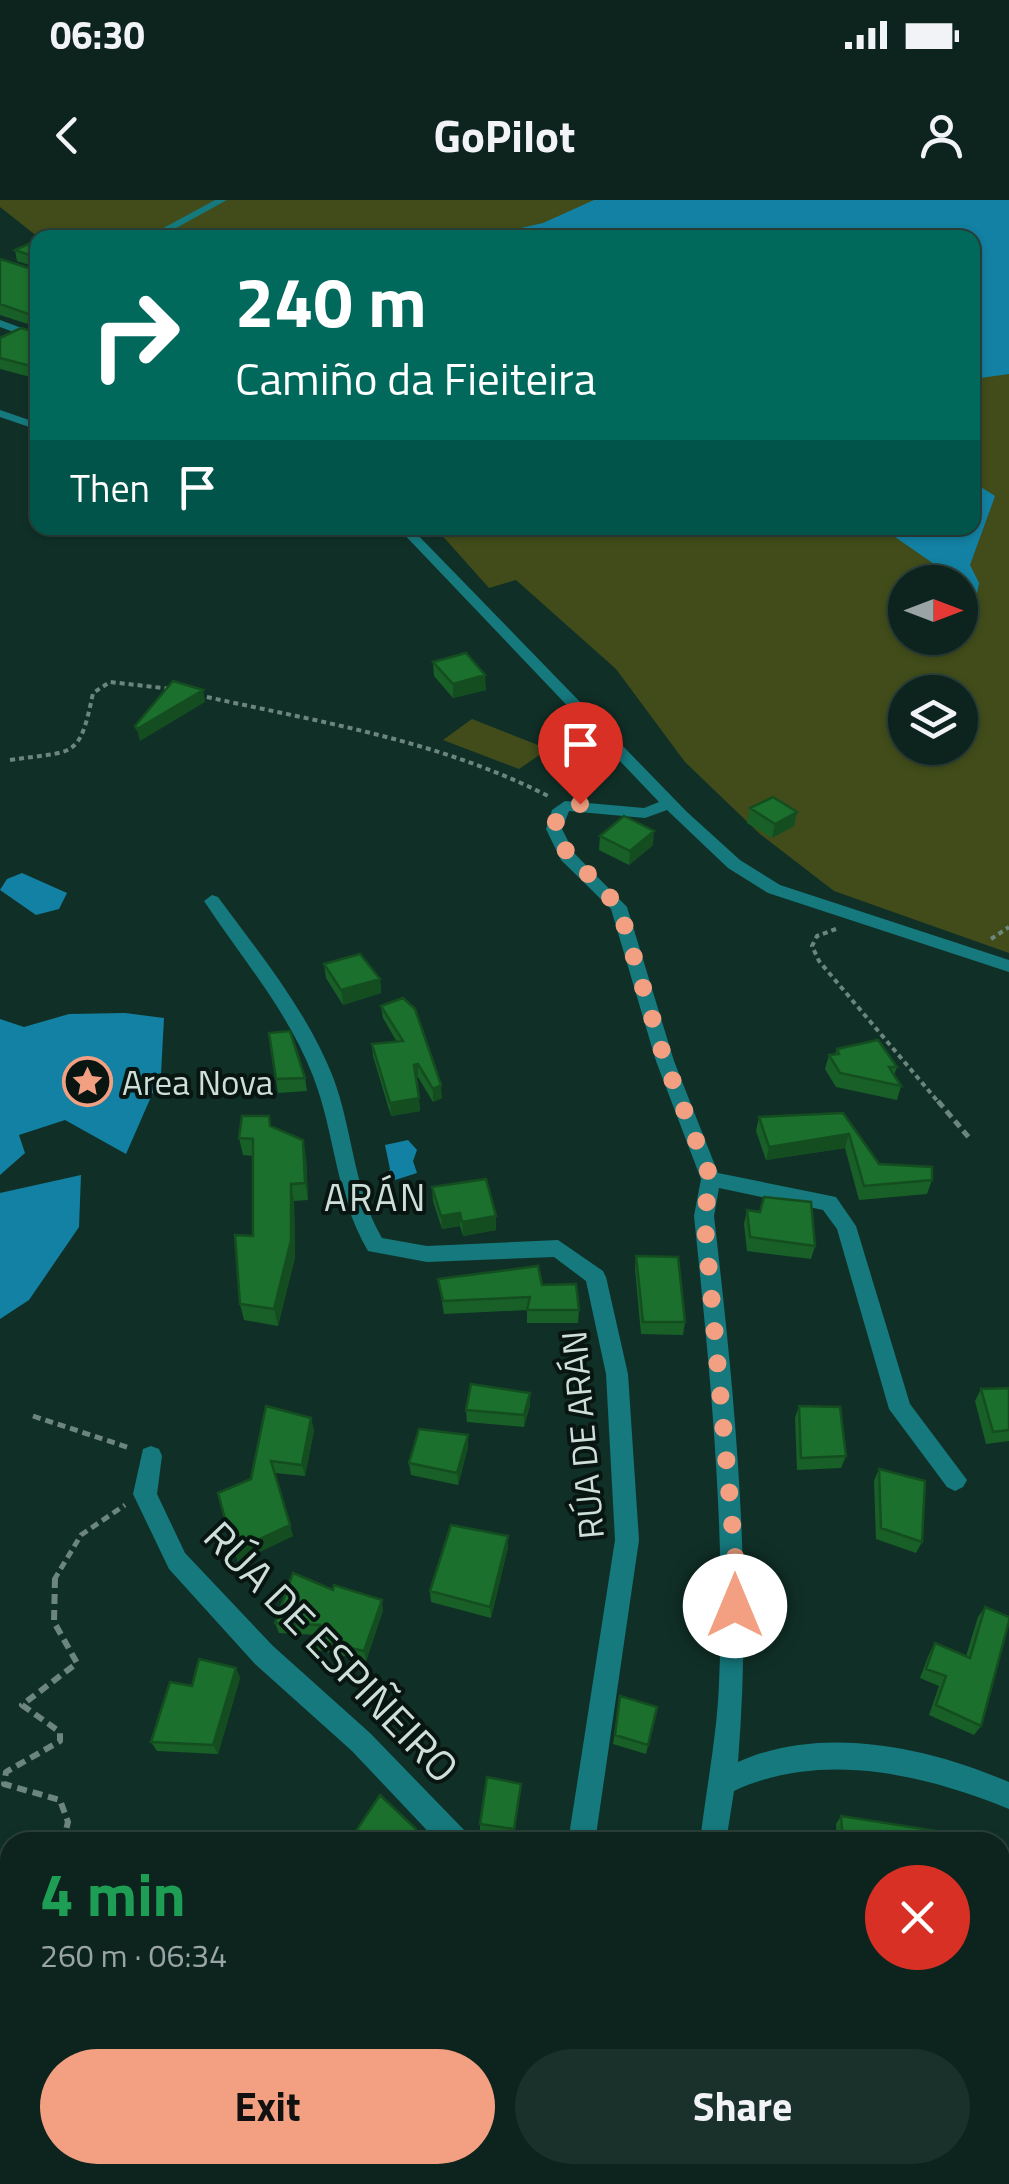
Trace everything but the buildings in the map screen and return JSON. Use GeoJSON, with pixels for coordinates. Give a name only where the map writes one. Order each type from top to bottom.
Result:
{"type":"FeatureCollection","features":[{"type":"Feature","properties":{"kind":"street"},"geometry":{"type":"LineString","coordinates":[[165,230],[222,200]]}},
{"type":"Feature","properties":{"kind":"street"},"geometry":{"type":"LineString","coordinates":[[0,324],[30,335]]}},
{"type":"Feature","properties":{"kind":"street"},"geometry":{"type":"LineString","coordinates":[[0,413],[30,424]]}},
{"type":"Feature","properties":{"kind":"street"},"geometry":{"type":"LineString","coordinates":[[411,535],[670,804],[734,864],[774,889],[1009,966]]}},
{"type":"Feature","properties":{"kind":"street"},"geometry":{"type":"LineString","coordinates":[[670,804],[645,813],[566,806],[558,814],[554,829],[557,841],[619,907],[665,1061],[711,1179],[704,1216],[736,1566],[725,1782],[715,1832]]}},
{"type":"Feature","properties":{"kind":"street","name":"RÚA DE ARÁN"},"geometry":{"type":"LineString","coordinates":[[212,901],[302,1031],[324,1080],[357,1218],[375,1245],[427,1254],[558,1248],[596,1277],[617,1374],[628,1540],[584,1832]]}},
{"type":"Feature","properties":{"kind":"street"},"geometry":{"type":"LineString","coordinates":[[711,1179],[828,1203],[846,1226],[900,1409],[955,1480]]}},
{"type":"Feature","properties":{"kind":"street"},"geometry":{"type":"LineString","coordinates":[[145,1494],[151,1456]]}},
{"type":"Feature","properties":{"kind":"street","name":"RÚA DE ESPIÑEIRO"},"geometry":{"type":"LineString","coordinates":[[145,1494],[176,1560],[264,1655],[361,1742],[446,1832]]}},
{"type":"Feature","properties":{"kind":"street"},"geometry":{"type":"LineString","coordinates":[[725,1782],[772,1762],[855,1757],[919,1764],[973,1778],[1009,1796]]}},
{"type":"Feature","properties":{"kind":"path"},"geometry":{"type":"LineString","coordinates":[[10,760],[72,750],[83,740],[94,693],[110,682],[124,681],[326,720],[438,748],[497,769],[566,806]]}},
{"type":"Feature","properties":{"kind":"path"},"geometry":{"type":"LineString","coordinates":[[863,921],[817,936],[812,946],[874,1029],[971,1140]]}},
{"type":"Feature","properties":{"kind":"path"},"geometry":{"type":"LineString","coordinates":[[33,1416],[151,1456]]}},
{"type":"Feature","properties":{"kind":"path"},"geometry":{"type":"LineString","coordinates":[[67,1832],[64,1805],[46,1790],[4,1784],[6,1772],[60,1741],[60,1732],[22,1705],[26,1697],[72,1671],[77,1663],[52,1614],[54,1584],[70,1545],[99,1516],[145,1494]]}},
{"type":"Feature","properties":{"kind":"green space"},"geometry":{"type":"Polygon","coordinates":[[[0,200],[619,200],[554,230],[30,231],[0,207],[0,200]]]}},
{"type":"Feature","properties":{"kind":"green space"},"geometry":{"type":"Polygon","coordinates":[[[1009,373],[1009,953],[834,891],[760,834],[685,762],[616,669],[516,580],[489,588],[442,535],[980,535],[980,377],[1009,373]]]}},
{"type":"Feature","properties":{"kind":"green space"},"geometry":{"type":"Polygon","coordinates":[[[472,719],[548,749],[519,769],[443,740],[472,719]]]}},
{"type":"Feature","properties":{"kind":"water"},"geometry":{"type":"Polygon","coordinates":[[[594,200],[1009,200],[1009,374],[980,378],[980,230],[512,230],[543,223],[594,200]]]}},
{"type":"Feature","properties":{"kind":"water"},"geometry":{"type":"Polygon","coordinates":[[[980,486],[995,496],[970,565],[935,565],[892,535],[980,535],[980,486]]]}},
{"type":"Feature","properties":{"kind":"water"},"geometry":{"type":"Polygon","coordinates":[[[22,873],[67,893],[59,909],[36,915],[0,890],[7,879],[22,873]]]}},
{"type":"Feature","properties":{"kind":"water","name":"Area Nova"},"geometry":{"type":"Polygon","coordinates":[[[125,1013],[164,1018],[161,1074],[126,1154],[65,1120],[19,1135],[25,1153],[0,1175],[0,1019],[24,1027],[69,1014],[125,1013]]]}},
{"type":"Feature","properties":{"kind":"water"},"geometry":{"type":"Polygon","coordinates":[[[408,1140],[417,1150],[413,1161],[417,1173],[395,1180],[387,1174],[390,1169],[385,1145],[408,1140]]]}},
{"type":"Feature","properties":{"kind":"water"},"geometry":{"type":"Polygon","coordinates":[[[81,1175],[79,1227],[29,1300],[0,1319],[0,1193],[81,1175]]]}},
{"type":"Feature","properties":{"kind":"place","name":"Area Nova"},"geometry":{"type":"Point","coordinates":[87,1082]}},
{"type":"Feature","properties":{"kind":"district","name":"ARÁN"},"geometry":{"type":"Point","coordinates":[376,1197]}},
{"type":"Feature","properties":{"kind":"route"},"geometry":{"type":"LineString","coordinates":[[580,804],[566,806],[558,814],[554,829],[557,841],[619,907],[657,1022],[665,1061],[711,1179],[704,1216],[736,1566],[735,1606]]}}]}
